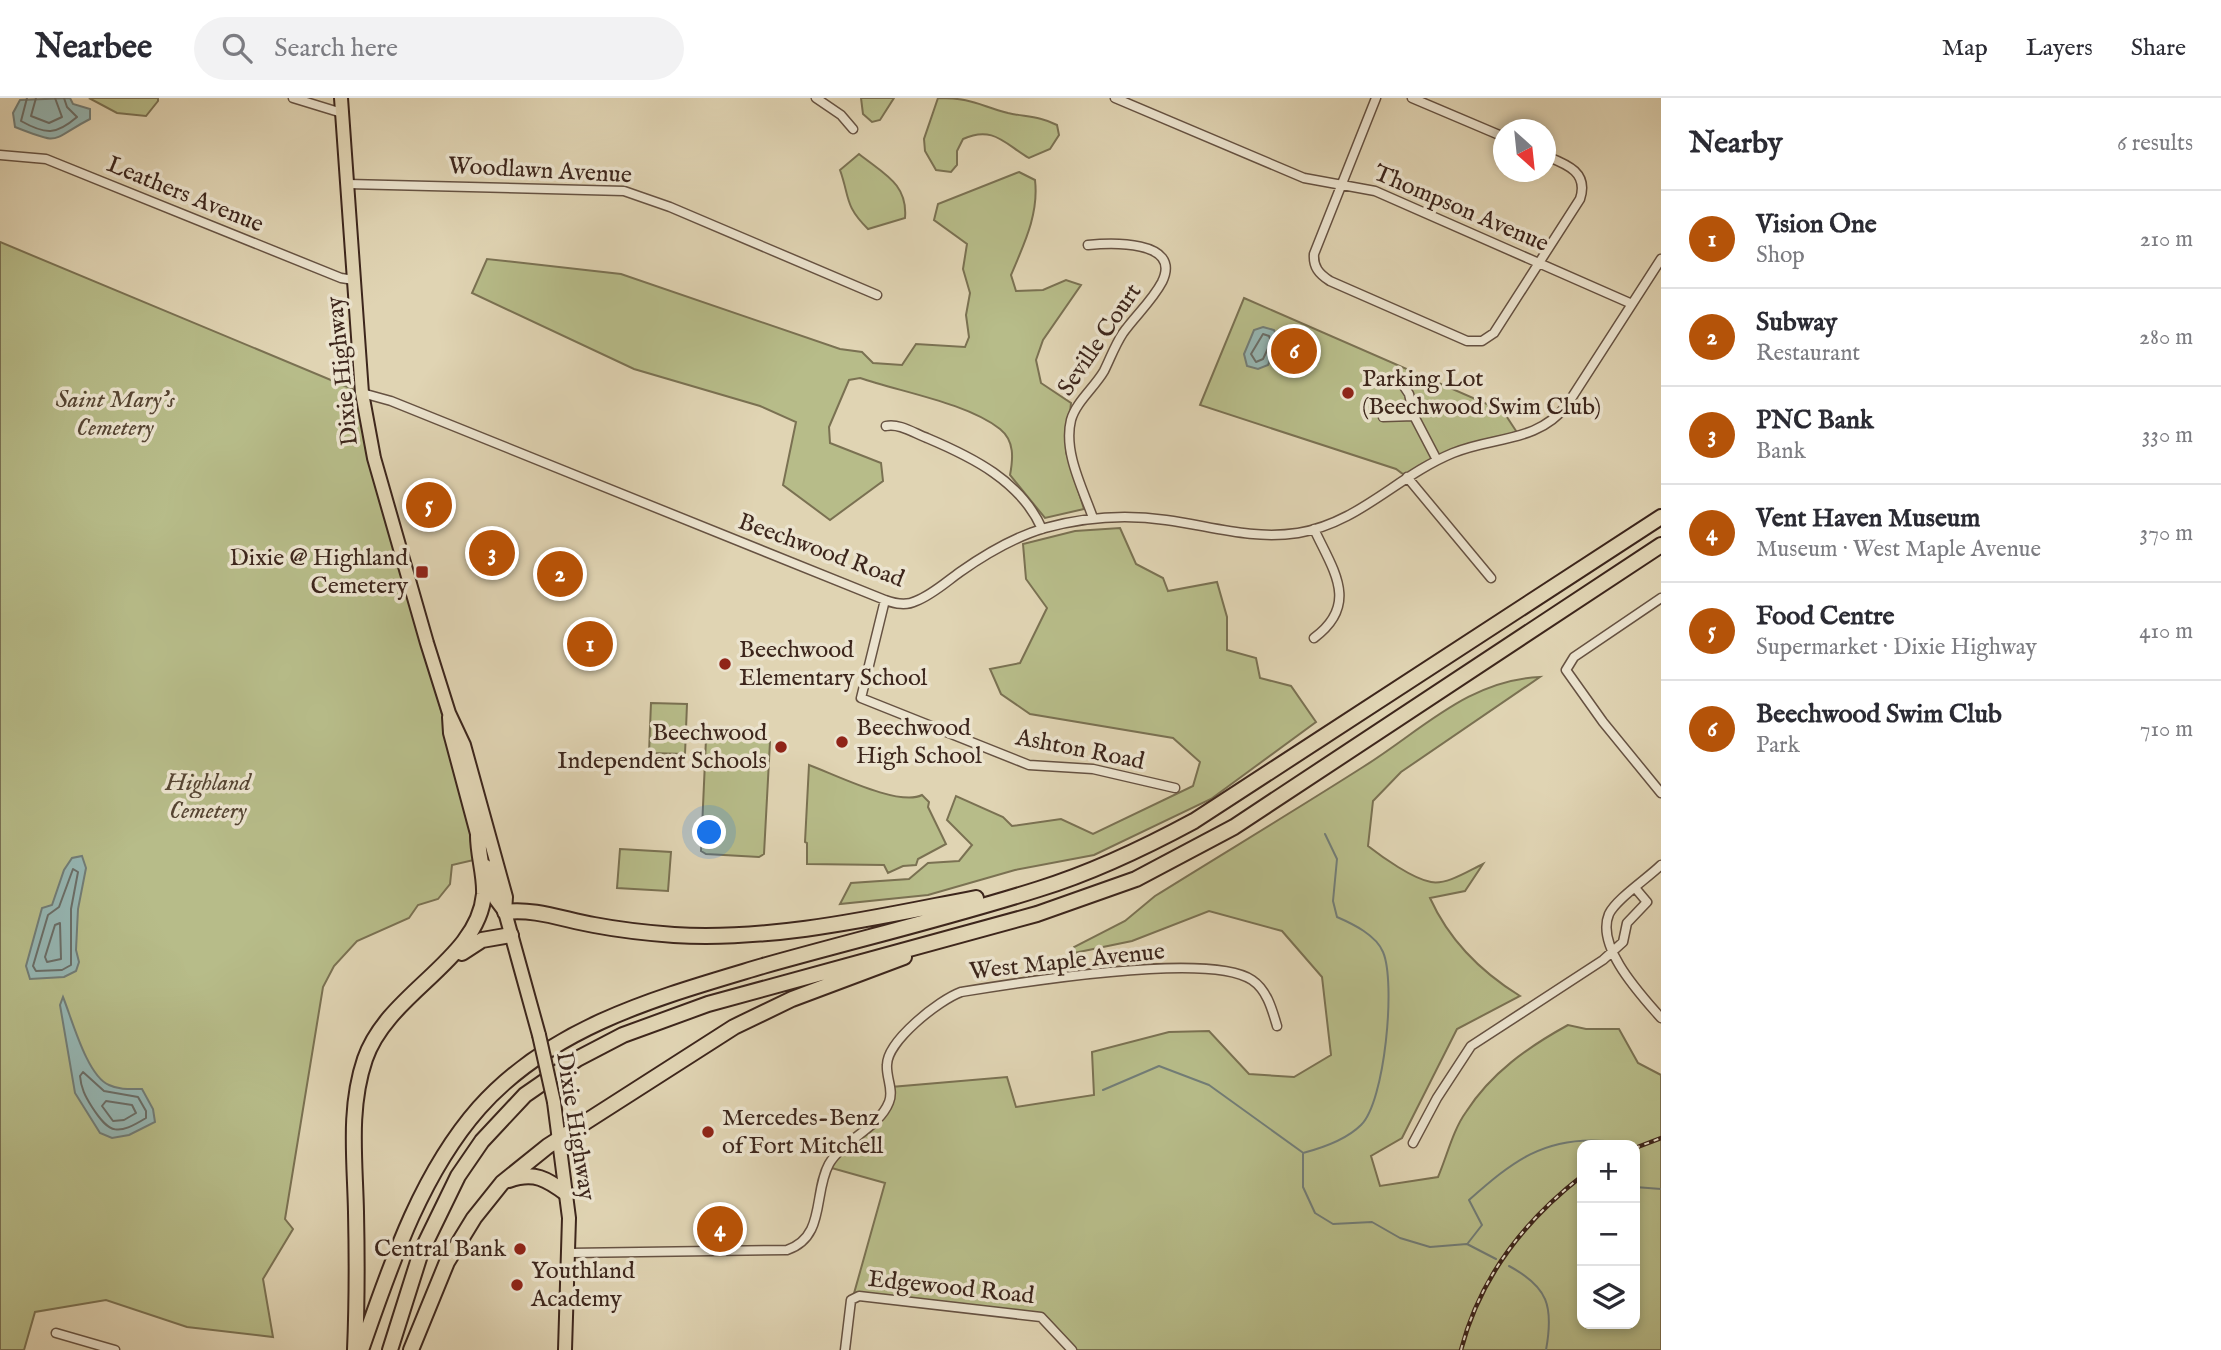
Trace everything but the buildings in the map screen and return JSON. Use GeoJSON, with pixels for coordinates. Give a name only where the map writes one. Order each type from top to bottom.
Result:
{"type":"FeatureCollection","features":[{"type":"Feature","properties":{"kind":"highway"},"geometry":{"type":"LineString","coordinates":[[1604,554],[1661,508]]}},
{"type":"Feature","properties":{"kind":"highway"},"geometry":{"type":"LineString","coordinates":[[361,1350],[407,1230],[442,1157],[466,1124],[517,1070],[557,1042],[596,1022],[707,983],[1087,873],[1194,821],[1661,517]]}},
{"type":"Feature","properties":{"kind":"highway"},"geometry":{"type":"LineString","coordinates":[[390,1350],[421,1252],[447,1194],[482,1141],[525,1095],[577,1059],[623,1035],[666,1018],[857,961],[1079,901],[1136,879],[1234,827],[1661,545]]}},
{"type":"Feature","properties":{"kind":"highway"},"geometry":{"type":"LineString","coordinates":[[355,1350],[358,1273],[353,1124],[356,1090],[377,1034],[402,1002],[471,935],[484,893],[478,836]]}},
{"type":"Feature","properties":{"kind":"highway"},"geometry":{"type":"LineString","coordinates":[[505,912],[519,910],[593,925],[675,935],[747,935],[849,923],[1087,873]]}},
{"type":"Feature","properties":{"kind":"highway"},"geometry":{"type":"LineString","coordinates":[[411,1350],[447,1262],[474,1218],[502,1183],[560,1137],[690,1053],[765,1011],[964,934]]}},
{"type":"Feature","properties":{"kind":"highway"},"geometry":{"type":"LineString","coordinates":[[432,974],[474,943],[511,935]]}},
{"type":"Feature","properties":{"kind":"highway"},"geometry":{"type":"LineString","coordinates":[[502,1183],[524,1175],[536,1175],[567,1194]]}},
{"type":"Feature","properties":{"kind":"main road","name":"Dixie Highway"},"geometry":{"type":"LineString","coordinates":[[341,98],[362,393],[374,457],[449,713],[464,745],[506,897],[505,912],[554,1102],[567,1194],[570,1253],[565,1350]]}},
{"type":"Feature","properties":{"kind":"main road","name":"Dixie Highway"},"geometry":{"type":"LineString","coordinates":[[449,713],[450,733],[496,900],[505,912]]}},
{"type":"Feature","properties":{"kind":"street"},"geometry":{"type":"LineString","coordinates":[[293,98],[342,113]]}},
{"type":"Feature","properties":{"kind":"street"},"geometry":{"type":"LineString","coordinates":[[816,98],[841,115],[853,129]]}},
{"type":"Feature","properties":{"kind":"street","name":"Thompson Avenue"},"geometry":{"type":"LineString","coordinates":[[1115,98],[1304,178],[1375,191],[1632,304]]}},
{"type":"Feature","properties":{"kind":"street"},"geometry":{"type":"LineString","coordinates":[[1376,98],[1314,254],[1315,265],[1322,276],[1330,281],[1467,341],[1482,341],[1494,332],[1580,199],[1583,187],[1577,173],[1570,166],[1556,160]]}},
{"type":"Feature","properties":{"kind":"street"},"geometry":{"type":"LineString","coordinates":[[1412,98],[1493,133]]}},
{"type":"Feature","properties":{"kind":"street","name":"Leathers Avenue"},"geometry":{"type":"LineString","coordinates":[[0,155],[46,159],[341,278],[354,280]]}},
{"type":"Feature","properties":{"kind":"street","name":"Woodlawn Avenue"},"geometry":{"type":"LineString","coordinates":[[348,184],[624,191],[670,207],[877,295]]}},
{"type":"Feature","properties":{"kind":"street","name":"Seville Court"},"geometry":{"type":"LineString","coordinates":[[1088,245],[1120,242],[1145,247],[1159,257],[1164,271],[1161,283],[1123,333],[1104,371],[1071,421],[1072,455],[1093,519]]}},
{"type":"Feature","properties":{"kind":"street","name":"Beechwood Road"},"geometry":{"type":"LineString","coordinates":[[362,393],[391,401],[885,600],[902,604],[915,602],[995,548],[1042,529],[1093,519],[1125,517],[1168,520],[1244,535],[1266,536],[1314,529],[1363,509],[1407,477],[1437,460],[1466,449],[1536,432],[1553,421],[1567,405],[1661,259]]}},
{"type":"Feature","properties":{"kind":"street"},"geometry":{"type":"LineString","coordinates":[[1401,382],[1409,394],[1414,416],[1437,460]]}},
{"type":"Feature","properties":{"kind":"street"},"geometry":{"type":"LineString","coordinates":[[1383,417],[1414,416]]}},
{"type":"Feature","properties":{"kind":"street"},"geometry":{"type":"LineString","coordinates":[[886,426],[902,428],[978,460],[1032,508],[1042,529]]}},
{"type":"Feature","properties":{"kind":"street"},"geometry":{"type":"LineString","coordinates":[[1407,477],[1491,578]]}},
{"type":"Feature","properties":{"kind":"street"},"geometry":{"type":"LineString","coordinates":[[1314,529],[1337,580],[1340,599],[1332,622],[1314,638]]}},
{"type":"Feature","properties":{"kind":"street"},"geometry":{"type":"LineString","coordinates":[[1661,598],[1574,657],[1566,670],[1603,722],[1661,793]]}},
{"type":"Feature","properties":{"kind":"street","name":"Ashton Road"},"geometry":{"type":"LineString","coordinates":[[885,600],[861,698],[1029,765],[1093,769],[1175,788]]}},
{"type":"Feature","properties":{"kind":"street"},"geometry":{"type":"LineString","coordinates":[[1660,869],[1610,913],[1607,923],[1611,954],[1661,1018]]}},
{"type":"Feature","properties":{"kind":"street"},"geometry":{"type":"LineString","coordinates":[[1413,1143],[1437,1098],[1471,1046],[1611,954],[1623,942],[1627,923],[1647,902],[1636,889]]}},
{"type":"Feature","properties":{"kind":"street","name":"West Maple Avenue"},"geometry":{"type":"LineString","coordinates":[[570,1253],[787,1250],[800,1245],[813,1228],[831,1162],[889,1103],[891,1087],[887,1063],[892,1049],[936,1006],[961,992],[1142,968],[1223,971],[1249,978],[1260,987],[1277,1026]]}},
{"type":"Feature","properties":{"kind":"street","name":"Edgewood Road"},"geometry":{"type":"LineString","coordinates":[[845,1350],[853,1297],[1041,1317],[1072,1350]]}},
{"type":"Feature","properties":{"kind":"street"},"geometry":{"type":"LineString","coordinates":[[56,1333],[115,1350]]}},
{"type":"Feature","properties":{"kind":"green space"},"geometry":{"type":"Polygon","coordinates":[[[89,98],[158,98],[158,101],[146,116],[117,113],[89,98]]]}},
{"type":"Feature","properties":{"kind":"green space"},"geometry":{"type":"Polygon","coordinates":[[[861,98],[894,98],[880,120],[872,122],[863,114],[861,98]]]}},
{"type":"Feature","properties":{"kind":"green space"},"geometry":{"type":"Polygon","coordinates":[[[938,98],[967,101],[1045,120],[1057,125],[1059,135],[1050,149],[1029,158],[991,135],[973,135],[963,139],[957,151],[957,165],[951,172],[936,170],[925,151],[924,139],[938,98]]]}},
{"type":"Feature","properties":{"kind":"green space"},"geometry":{"type":"Polygon","coordinates":[[[859,154],[898,188],[903,196],[905,218],[868,229],[855,214],[840,170],[859,154]]]}},
{"type":"Feature","properties":{"kind":"green space"},"geometry":{"type":"Polygon","coordinates":[[[1019,172],[1035,180],[1036,193],[1033,217],[1011,275],[1016,291],[1043,290],[1066,280],[1081,285],[1043,340],[1036,360],[1041,383],[1071,403],[1066,452],[1084,509],[1045,518],[1010,475],[1011,445],[1000,429],[952,405],[860,378],[849,380],[829,427],[830,443],[881,463],[883,481],[830,520],[783,485],[796,422],[760,406],[634,369],[472,293],[487,259],[621,274],[840,349],[862,352],[873,363],[902,365],[916,344],[965,347],[969,337],[966,315],[970,293],[963,269],[967,244],[934,220],[938,204],[1019,172]]]}},
{"type":"Feature","properties":{"kind":"green space","name":"Highland Cemetery"},"geometry":{"type":"Polygon","coordinates":[[[0,242],[362,393],[478,859],[452,865],[450,884],[438,899],[418,905],[409,918],[357,941],[334,966],[323,987],[285,1219],[293,1229],[263,1279],[273,1337],[187,1327],[106,1300],[35,1312],[24,1350],[0,1350],[0,242]]]}},
{"type":"Feature","properties":{"kind":"green space"},"geometry":{"type":"Polygon","coordinates":[[[1244,298],[1503,411],[1520,437],[1466,449],[1407,477],[1396,469],[1200,405],[1244,298]]]}},
{"type":"Feature","properties":{"kind":"green space"},"geometry":{"type":"Polygon","coordinates":[[[1120,528],[1136,564],[1163,578],[1168,591],[1217,582],[1227,617],[1227,650],[1256,658],[1260,678],[1291,686],[1316,722],[1211,799],[1094,855],[1015,870],[928,895],[840,904],[851,883],[909,879],[928,863],[959,861],[972,845],[947,820],[956,796],[1003,817],[1012,826],[1061,819],[1093,834],[1193,786],[1200,762],[1173,738],[1030,714],[1001,694],[990,669],[1020,663],[1047,608],[1026,579],[1023,544],[1075,531],[1120,528]]]}},
{"type":"Feature","properties":{"kind":"green space"},"geometry":{"type":"Polygon","coordinates":[[[1540,677],[1401,772],[1373,801],[1368,846],[1407,872],[1431,882],[1457,877],[1483,864],[1465,891],[1430,898],[1447,928],[1479,966],[1520,996],[1457,1029],[1402,1138],[1371,1156],[1380,1186],[1438,1177],[1461,1119],[1487,1085],[1511,1062],[1568,1025],[1586,1029],[1619,1029],[1638,1063],[1661,1075],[1661,1350],[1072,1350],[1045,1319],[853,1297],[885,1183],[828,1167],[885,1108],[891,1087],[1007,1077],[1016,1107],[1094,1095],[1092,1052],[1169,1032],[1209,1031],[1249,1074],[1294,1077],[1331,1055],[1322,977],[1282,931],[1209,911],[1132,941],[1074,953],[1074,947],[1125,921],[1155,896],[1363,767],[1446,710],[1490,687],[1514,680],[1540,677]]]}},
{"type":"Feature","properties":{"kind":"green space"},"geometry":{"type":"Polygon","coordinates":[[[651,703],[687,704],[685,754],[649,753],[651,703]]]}},
{"type":"Feature","properties":{"kind":"green space"},"geometry":{"type":"Polygon","coordinates":[[[712,736],[765,739],[770,742],[764,854],[759,857],[706,854],[701,851],[706,739],[711,740],[712,736]]]}},
{"type":"Feature","properties":{"kind":"green space"},"geometry":{"type":"Polygon","coordinates":[[[809,765],[850,782],[898,797],[912,798],[922,795],[929,802],[928,807],[946,844],[918,859],[916,865],[903,866],[888,873],[884,865],[807,864],[805,842],[809,765]]]}},
{"type":"Feature","properties":{"kind":"green space"},"geometry":{"type":"Polygon","coordinates":[[[620,849],[671,852],[668,891],[617,888],[620,849]]]}},
{"type":"Feature","properties":{"kind":"water"},"geometry":{"type":"Polygon","coordinates":[[[70,98],[73,104],[90,109],[90,119],[61,136],[41,137],[15,127],[13,113],[20,100],[70,98]]]}},
{"type":"Feature","properties":{"kind":"water"},"geometry":{"type":"Polygon","coordinates":[[[1263,327],[1274,330],[1279,341],[1268,365],[1258,369],[1247,366],[1244,354],[1254,330],[1263,327]]]}},
{"type":"Feature","properties":{"kind":"water"},"geometry":{"type":"Polygon","coordinates":[[[82,856],[86,868],[78,909],[76,950],[79,962],[76,971],[64,977],[30,979],[26,966],[42,908],[52,905],[64,870],[72,858],[82,856]]]}},
{"type":"Feature","properties":{"kind":"water"},"geometry":{"type":"Polygon","coordinates":[[[63,997],[81,1046],[94,1071],[101,1080],[113,1087],[142,1089],[153,1109],[155,1122],[129,1135],[112,1138],[100,1133],[75,1093],[60,1005],[63,997]]]}},
{"type":"Feature","properties":{"kind":"waterway"},"geometry":{"type":"LineString","coordinates":[[1303,1153],[1349,1135],[1361,1125],[1369,1112],[1382,1068],[1388,1014],[1387,967],[1380,946],[1370,935],[1337,917],[1333,901],[1337,859],[1325,834]]}},
{"type":"Feature","properties":{"kind":"waterway"},"geometry":{"type":"LineString","coordinates":[[1103,1090],[1159,1066],[1209,1085],[1302,1152]]}},
{"type":"Feature","properties":{"kind":"waterway"},"geometry":{"type":"LineString","coordinates":[[1468,1243],[1482,1225],[1469,1200],[1530,1154],[1546,1147],[1577,1142]]}},
{"type":"Feature","properties":{"kind":"waterway"},"geometry":{"type":"LineString","coordinates":[[1303,1154],[1303,1187],[1315,1213],[1333,1224],[1372,1222],[1400,1238],[1430,1247],[1467,1244],[1496,1259]]}},
{"type":"Feature","properties":{"kind":"waterway"},"geometry":{"type":"LineString","coordinates":[[1640,1187],[1661,1189]]}},
{"type":"Feature","properties":{"kind":"waterway"},"geometry":{"type":"LineString","coordinates":[[1509,1266],[1532,1282],[1545,1299],[1549,1321],[1546,1350]]}},
{"type":"Feature","properties":{"kind":"railway"},"geometry":{"type":"LineString","coordinates":[[1640,1146],[1661,1138]]}},
{"type":"Feature","properties":{"kind":"railway"},"geometry":{"type":"LineString","coordinates":[[1461,1350],[1480,1298],[1507,1252],[1541,1212],[1577,1180]]}},
{"type":"Feature","properties":{"kind":"place","name":"Beechwood Swim Club"},"geometry":{"type":"Point","coordinates":[1294,351]}},
{"type":"Feature","properties":{"kind":"place","name":"Parking Lot (Beechwood Swim Club)"},"geometry":{"type":"Point","coordinates":[1348,393]}},
{"type":"Feature","properties":{"kind":"place","name":"Food Centre"},"geometry":{"type":"Point","coordinates":[429,505]}},
{"type":"Feature","properties":{"kind":"place","name":"PNC Bank"},"geometry":{"type":"Point","coordinates":[492,553]}},
{"type":"Feature","properties":{"kind":"place","name":"Dixie @ Highland Cemetery"},"geometry":{"type":"Point","coordinates":[422,572]}},
{"type":"Feature","properties":{"kind":"place","name":"Subway"},"geometry":{"type":"Point","coordinates":[560,574]}},
{"type":"Feature","properties":{"kind":"place","name":"Vision One"},"geometry":{"type":"Point","coordinates":[590,644]}},
{"type":"Feature","properties":{"kind":"place","name":"Beechwood Elementary School"},"geometry":{"type":"Point","coordinates":[725,664]}},
{"type":"Feature","properties":{"kind":"place","name":"Beechwood High School"},"geometry":{"type":"Point","coordinates":[842,742]}},
{"type":"Feature","properties":{"kind":"place","name":"Beechwood Independent Schools"},"geometry":{"type":"Point","coordinates":[781,747]}},
{"type":"Feature","properties":{"kind":"place","name":"Mercedes-Benz of Fort Mitchell"},"geometry":{"type":"Point","coordinates":[708,1132]}},
{"type":"Feature","properties":{"kind":"place","name":"Vent Haven Museum"},"geometry":{"type":"Point","coordinates":[720,1229]}},
{"type":"Feature","properties":{"kind":"place","name":"Central Bank"},"geometry":{"type":"Point","coordinates":[520,1249]}},
{"type":"Feature","properties":{"kind":"place","name":"Youthland Academy"},"geometry":{"type":"Point","coordinates":[517,1285]}},
{"type":"Feature","properties":{"kind":"park label","name":"Saint Mary’s Cemetery"},"geometry":{"type":"Point","coordinates":[115,414]}}]}
